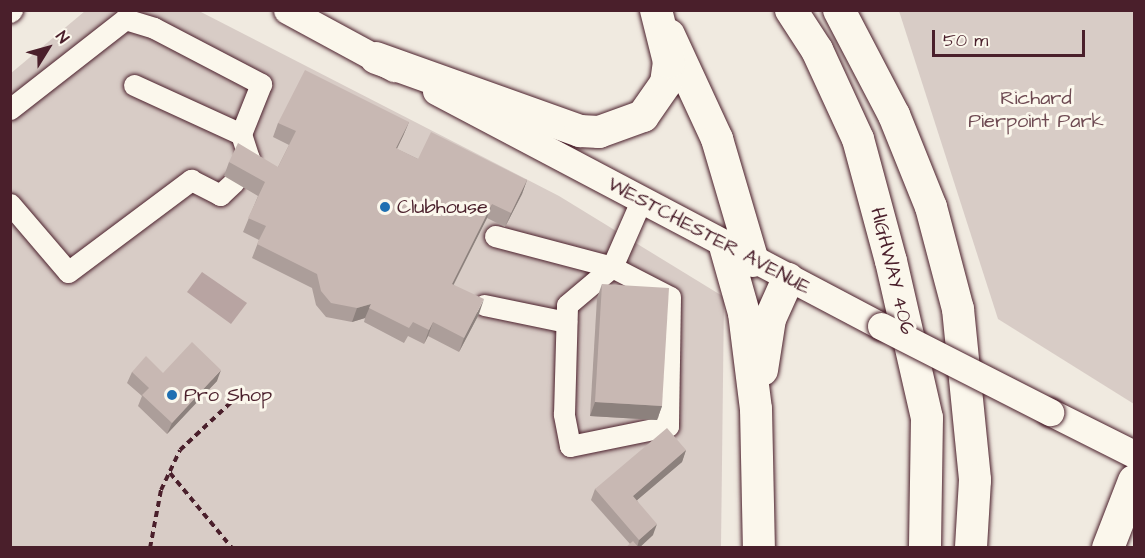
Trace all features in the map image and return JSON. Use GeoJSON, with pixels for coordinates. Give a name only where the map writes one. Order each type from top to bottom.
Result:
{"type":"FeatureCollection","features":[{"type":"Feature","properties":{"kind":"highway"},"geometry":{"type":"LineString","coordinates":[[376,58],[580,130],[598,132],[643,116],[666,82],[669,62],[656,10]]}},
{"type":"Feature","properties":{"kind":"highway"},"geometry":{"type":"LineString","coordinates":[[656,10],[717,139],[753,261]]}},
{"type":"Feature","properties":{"kind":"highway","name":"HIGHWAY 406"},"geometry":{"type":"LineString","coordinates":[[791,10],[817,50],[858,140],[891,261],[927,418],[926,548]]}},
{"type":"Feature","properties":{"kind":"highway"},"geometry":{"type":"LineString","coordinates":[[840,10],[894,115],[931,207]]}},
{"type":"Feature","properties":{"kind":"highway"},"geometry":{"type":"LineString","coordinates":[[866,10],[895,86],[958,309],[975,480],[971,548]]}},
{"type":"Feature","properties":{"kind":"highway"},"geometry":{"type":"LineString","coordinates":[[725,246],[744,313],[756,409],[759,548]]}},
{"type":"Feature","properties":{"kind":"highway"},"geometry":{"type":"LineString","coordinates":[[756,409],[770,319],[788,279]]}},
{"type":"Feature","properties":{"kind":"highway"},"geometry":{"type":"LineString","coordinates":[[1108,548],[1134,481]]}},
{"type":"Feature","properties":{"kind":"main road","name":"WESTCHESTER AVENUE"},"geometry":{"type":"LineString","coordinates":[[287,10],[753,261],[1134,454]]}},
{"type":"Feature","properties":{"kind":"lane"},"geometry":{"type":"LineString","coordinates":[[10,109],[125,19],[154,28],[261,84],[241,134],[249,158],[246,164]]}},
{"type":"Feature","properties":{"kind":"lane"},"geometry":{"type":"LineString","coordinates":[[134,85],[241,134]]}},
{"type":"Feature","properties":{"kind":"lane"},"geometry":{"type":"LineString","coordinates":[[10,204],[68,272],[191,180],[220,195],[234,182]]}},
{"type":"Feature","properties":{"kind":"lane"},"geometry":{"type":"LineString","coordinates":[[495,237],[612,267],[670,297],[668,426],[570,446],[564,414],[567,305],[612,267],[641,201]]}},
{"type":"Feature","properties":{"kind":"lane"},"geometry":{"type":"LineString","coordinates":[[484,305],[566,322]]}},
{"type":"Feature","properties":{"kind":"path"},"geometry":{"type":"LineString","coordinates":[[150,548],[161,490],[180,450],[243,391]]}},
{"type":"Feature","properties":{"kind":"path"},"geometry":{"type":"LineString","coordinates":[[170,473],[232,548]]}},
{"type":"Feature","properties":{"kind":"green space"},"geometry":{"type":"Polygon","coordinates":[[[85,11],[199,11],[559,196],[724,297],[721,547],[11,547],[10,74],[85,11]]]}},
{"type":"Feature","properties":{"kind":"green space","name":"Richard Pierpoint Park"},"geometry":{"type":"Polygon","coordinates":[[[899,11],[1134,11],[1134,404],[998,319],[899,11]]]}},
{"type":"Feature","properties":{"kind":"shaded area"},"geometry":{"type":"Polygon","coordinates":[[[202,272],[247,303],[231,324],[187,292],[202,272]]]}},
{"type":"Feature","properties":{"kind":"building","name":"Clubhouse"},"geometry":{"type":"Polygon","coordinates":[[[305,70],[409,122],[396,148],[418,159],[431,132],[527,180],[511,213],[492,204],[452,284],[484,299],[464,338],[433,322],[429,330],[413,322],[409,328],[369,308],[371,304],[357,308],[331,303],[321,291],[317,274],[257,244],[266,226],[248,218],[265,182],[229,162],[238,143],[278,167],[296,131],[278,123],[305,70]]]}},
{"type":"Feature","properties":{"kind":"building"},"geometry":{"type":"Polygon","coordinates":[[[602,284],[669,288],[662,406],[595,402],[602,284]]]}},
{"type":"Feature","properties":{"kind":"building","name":"Pro Shop"},"geometry":{"type":"Polygon","coordinates":[[[192,342],[221,370],[172,423],[142,395],[149,388],[132,372],[146,356],[163,373],[192,342]]]}},
{"type":"Feature","properties":{"kind":"building"},"geometry":{"type":"Polygon","coordinates":[[[667,428],[686,450],[633,496],[657,524],[639,540],[595,489],[667,428]]]}},
{"type":"Feature","properties":{"kind":"building"},"geometry":{"type":"Polygon","coordinates":[[[633,541],[639,548],[625,548],[633,541]]]}},
{"type":"Feature","properties":{"kind":"place","name":"Clubhouse"},"geometry":{"type":"Point","coordinates":[385,207]}},
{"type":"Feature","properties":{"kind":"place","name":"Pro Shop"},"geometry":{"type":"Point","coordinates":[172,395]}}]}
